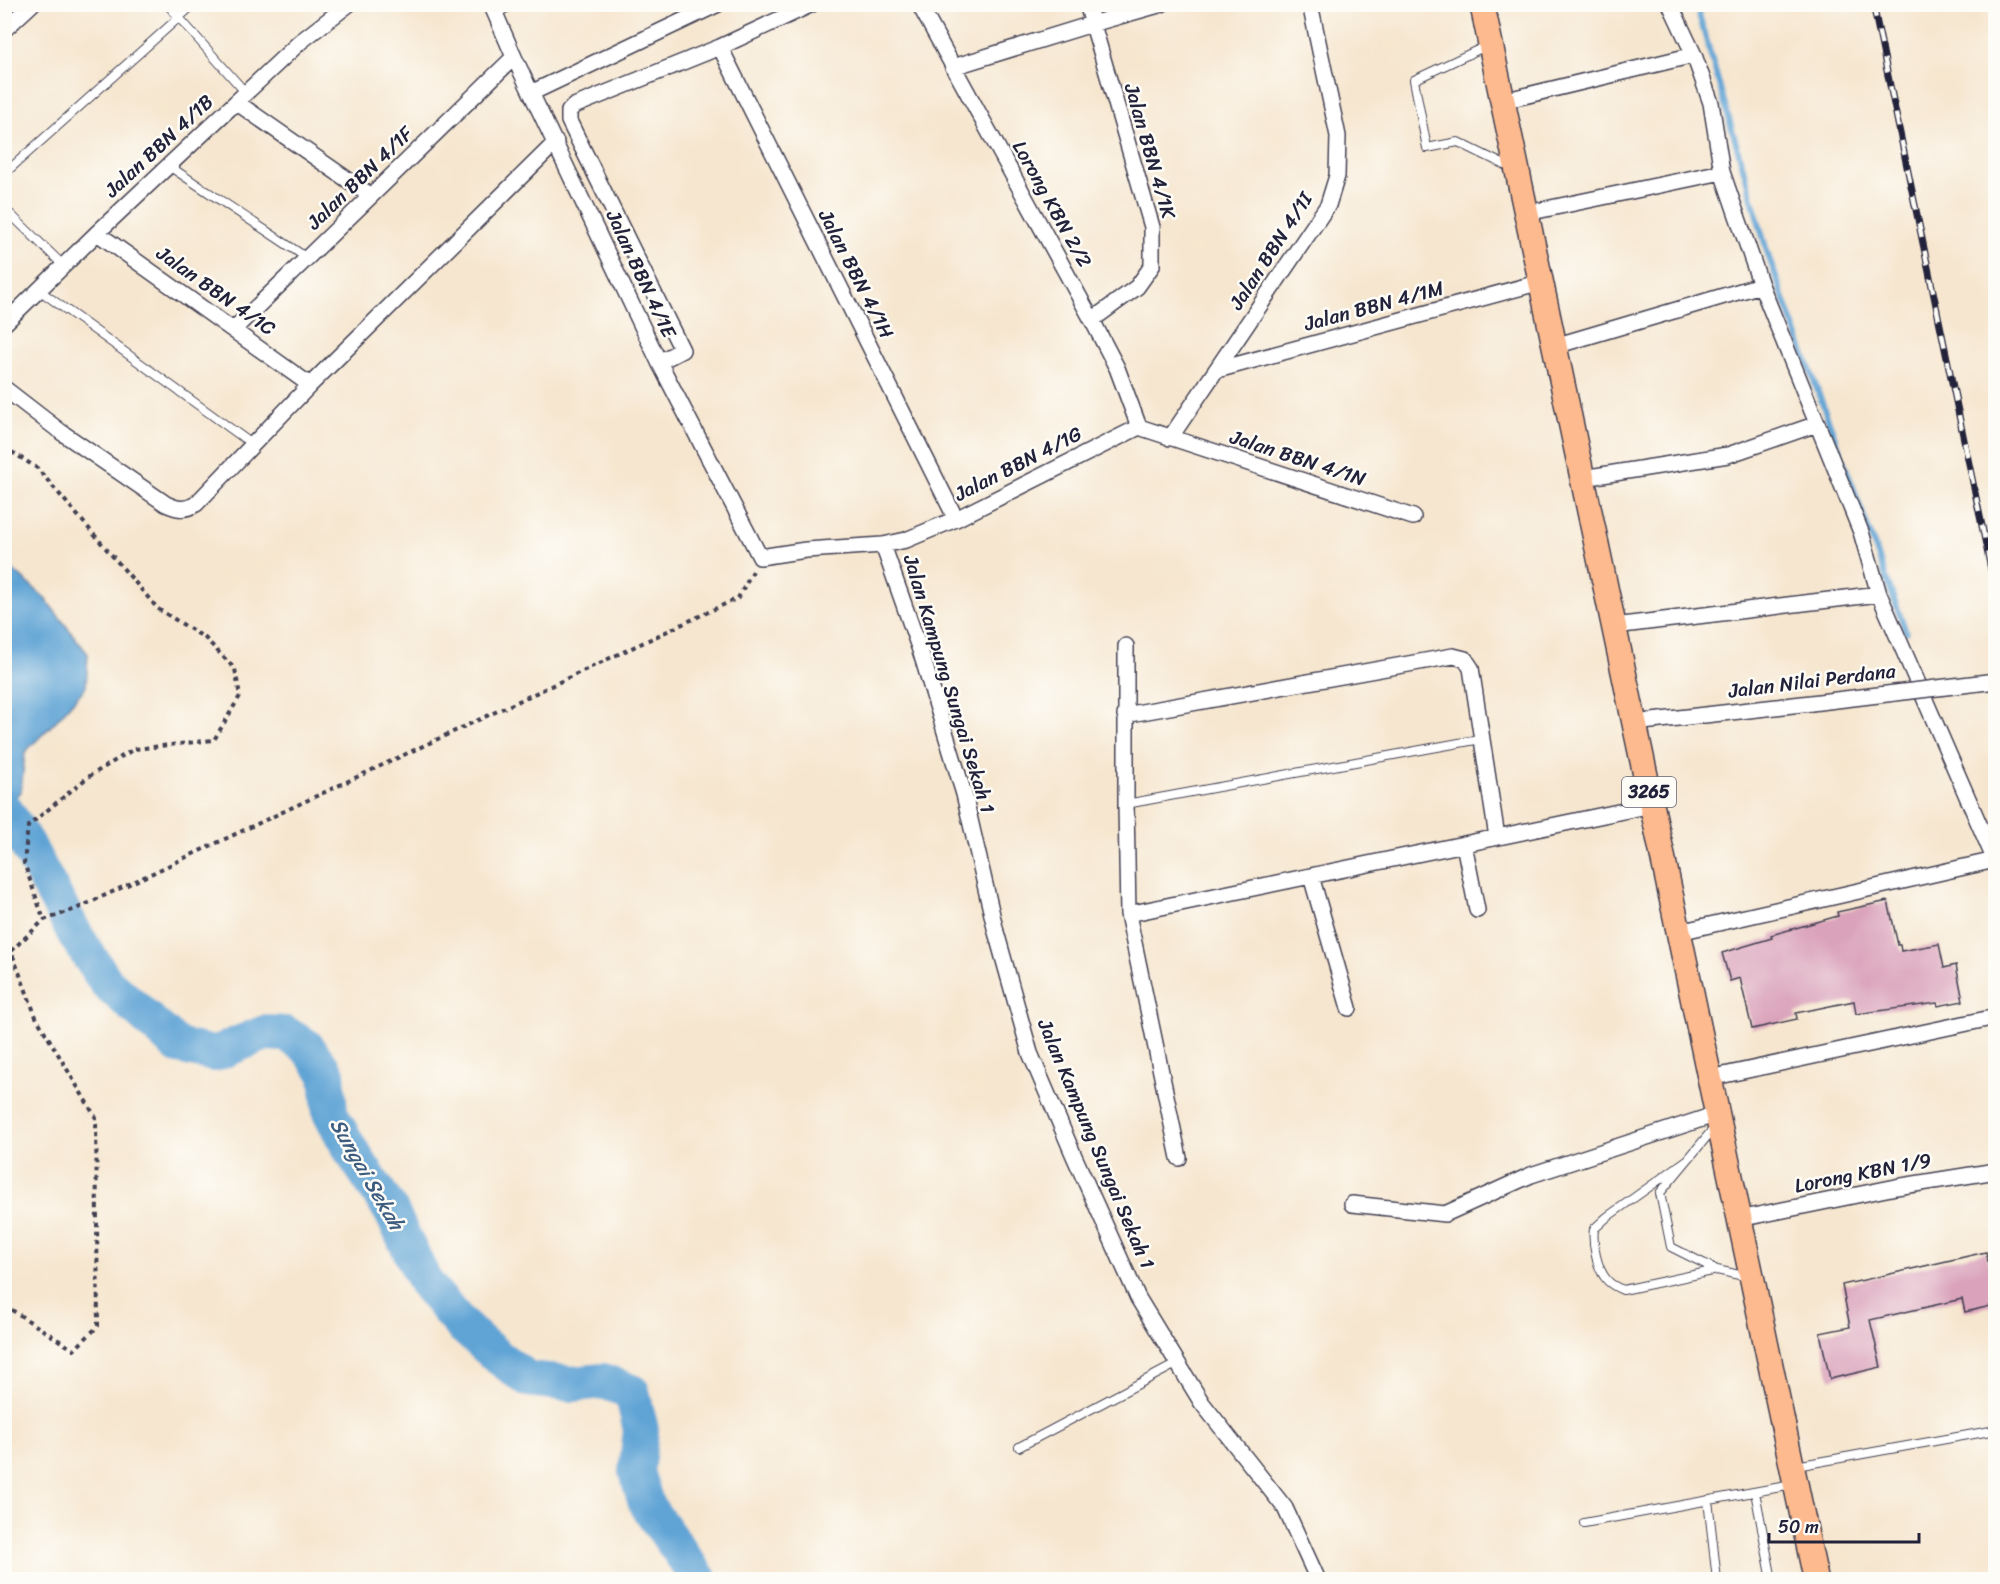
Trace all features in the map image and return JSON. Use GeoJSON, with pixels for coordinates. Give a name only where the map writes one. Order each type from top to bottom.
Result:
{"type":"FeatureCollection","features":[{"type":"Feature","properties":{"kind":"main road","name":"3265"},"geometry":{"type":"LineString","coordinates":[[1482,4],[1816,1580]]}},
{"type":"Feature","properties":{"kind":"street"},"geometry":{"type":"LineString","coordinates":[[4,30],[32,4]]}},
{"type":"Feature","properties":{"kind":"street","name":"Jalan BBN 4/1B"},"geometry":{"type":"LineString","coordinates":[[4,324],[300,42],[349,4]]}},
{"type":"Feature","properties":{"kind":"street"},"geometry":{"type":"LineString","coordinates":[[531,93],[718,4]]}},
{"type":"Feature","properties":{"kind":"street"},"geometry":{"type":"LineString","coordinates":[[659,362],[682,350],[569,121],[568,111],[574,106],[720,47],[812,4]]}},
{"type":"Feature","properties":{"kind":"street","name":"Lorong KBN 2/2"},"geometry":{"type":"LineString","coordinates":[[919,4],[1117,368],[1139,427]]}},
{"type":"Feature","properties":{"kind":"street","name":"Jalan BBN 4/1K"},"geometry":{"type":"LineString","coordinates":[[1087,4],[1152,228],[1152,266],[1137,287],[1092,320]]}},
{"type":"Feature","properties":{"kind":"street"},"geometry":{"type":"LineString","coordinates":[[953,67],[1162,4]]}},
{"type":"Feature","properties":{"kind":"street","name":"Jalan BBN 4/1I"},"geometry":{"type":"LineString","coordinates":[[1170,438],[1328,206],[1337,176],[1338,136],[1310,4]]}},
{"type":"Feature","properties":{"kind":"street"},"geometry":{"type":"LineString","coordinates":[[1670,4],[1694,55],[1711,103],[1722,172],[1761,285],[1861,532],[1879,594],[1995,862],[1679,932]]}},
{"type":"Feature","properties":{"kind":"street","name":"Jalan BBN 4/1E"},"geometry":{"type":"LineString","coordinates":[[493,9],[659,362],[760,557]]}},
{"type":"Feature","properties":{"kind":"street","name":"Jalan BBN 4/1H"},"geometry":{"type":"LineString","coordinates":[[720,47],[956,519]]}},
{"type":"Feature","properties":{"kind":"street"},"geometry":{"type":"LineString","coordinates":[[1503,101],[1694,55]]}},
{"type":"Feature","properties":{"kind":"street","name":"Jalan BBN 4/1F"},"geometry":{"type":"LineString","coordinates":[[234,328],[514,57]]}},
{"type":"Feature","properties":{"kind":"street"},"geometry":{"type":"LineString","coordinates":[[241,98],[371,196]]}},
{"type":"Feature","properties":{"kind":"street"},"geometry":{"type":"LineString","coordinates":[[4,388],[62,432],[166,504],[181,509],[189,508],[196,504],[310,385],[556,142]]}},
{"type":"Feature","properties":{"kind":"street"},"geometry":{"type":"LineString","coordinates":[[1527,213],[1722,172]]}},
{"type":"Feature","properties":{"kind":"street","name":"Jalan BBN 4/1C"},"geometry":{"type":"LineString","coordinates":[[98,233],[234,328],[310,385]]}},
{"type":"Feature","properties":{"kind":"street","name":"Jalan BBN 4/1M"},"geometry":{"type":"LineString","coordinates":[[1217,370],[1541,282]]}},
{"type":"Feature","properties":{"kind":"street"},"geometry":{"type":"LineString","coordinates":[[1555,346],[1761,285]]}},
{"type":"Feature","properties":{"kind":"street"},"geometry":{"type":"LineString","coordinates":[[1583,478],[1728,455],[1817,424]]}},
{"type":"Feature","properties":{"kind":"street"},"geometry":{"type":"LineString","coordinates":[[1139,427],[1170,438]]}},
{"type":"Feature","properties":{"kind":"street","name":"Jalan BBN 4/1G"},"geometry":{"type":"LineString","coordinates":[[760,557],[806,550],[883,545],[906,540],[956,519],[1139,427]]}},
{"type":"Feature","properties":{"kind":"street","name":"Jalan BBN 4/1N"},"geometry":{"type":"LineString","coordinates":[[1170,438],[1413,517]]}},
{"type":"Feature","properties":{"kind":"street","name":"Jalan Kampung Sungai Sekah 1"},"geometry":{"type":"LineString","coordinates":[[883,545],[921,653],[964,794],[996,932],[1030,1053],[1138,1298],[1202,1403],[1285,1508],[1318,1580]]}},
{"type":"Feature","properties":{"kind":"street"},"geometry":{"type":"LineString","coordinates":[[1614,626],[1879,594]]}},
{"type":"Feature","properties":{"kind":"street"},"geometry":{"type":"LineString","coordinates":[[1126,646],[1128,914],[1179,1158]]}},
{"type":"Feature","properties":{"kind":"street"},"geometry":{"type":"LineString","coordinates":[[1125,715],[1453,656],[1465,658],[1471,668],[1497,837]]}},
{"type":"Feature","properties":{"kind":"street","name":"Jalan Nilai Perdana"},"geometry":{"type":"LineString","coordinates":[[1634,723],[1995,681]]}},
{"type":"Feature","properties":{"kind":"street"},"geometry":{"type":"LineString","coordinates":[[1128,914],[1652,805]]}},
{"type":"Feature","properties":{"kind":"street"},"geometry":{"type":"LineString","coordinates":[[1464,844],[1477,910]]}},
{"type":"Feature","properties":{"kind":"street"},"geometry":{"type":"LineString","coordinates":[[1311,876],[1349,1008]]}},
{"type":"Feature","properties":{"kind":"street"},"geometry":{"type":"LineString","coordinates":[[1710,1078],[1995,1017]]}},
{"type":"Feature","properties":{"kind":"street"},"geometry":{"type":"LineString","coordinates":[[1352,1204],[1445,1214],[1531,1175],[1718,1118]]}},
{"type":"Feature","properties":{"kind":"street","name":"Lorong KBN 1/9"},"geometry":{"type":"LineString","coordinates":[[1740,1219],[1896,1187],[1995,1171]]}},
{"type":"Feature","properties":{"kind":"lane"},"geometry":{"type":"LineString","coordinates":[[167,4],[241,98]]}},
{"type":"Feature","properties":{"kind":"lane"},"geometry":{"type":"LineString","coordinates":[[4,174],[194,4]]}},
{"type":"Feature","properties":{"kind":"lane"},"geometry":{"type":"LineString","coordinates":[[493,9],[515,4]]}},
{"type":"Feature","properties":{"kind":"lane"},"geometry":{"type":"LineString","coordinates":[[1491,44],[1414,80],[1427,148],[1458,142],[1518,171]]}},
{"type":"Feature","properties":{"kind":"lane"},"geometry":{"type":"LineString","coordinates":[[169,166],[306,258]]}},
{"type":"Feature","properties":{"kind":"lane"},"geometry":{"type":"LineString","coordinates":[[4,208],[64,266]]}},
{"type":"Feature","properties":{"kind":"lane"},"geometry":{"type":"LineString","coordinates":[[39,290],[252,444]]}},
{"type":"Feature","properties":{"kind":"lane"},"geometry":{"type":"LineString","coordinates":[[1126,804],[1482,739]]}},
{"type":"Feature","properties":{"kind":"lane"},"geometry":{"type":"LineString","coordinates":[[1718,1118],[1660,1193],[1671,1247],[1717,1270],[1752,1278]]}},
{"type":"Feature","properties":{"kind":"lane"},"geometry":{"type":"LineString","coordinates":[[1687,1160],[1607,1217],[1594,1229],[1593,1237],[1599,1266],[1606,1280],[1623,1290],[1717,1270]]}},
{"type":"Feature","properties":{"kind":"lane"},"geometry":{"type":"LineString","coordinates":[[1019,1447],[1178,1363]]}},
{"type":"Feature","properties":{"kind":"lane"},"geometry":{"type":"LineString","coordinates":[[1584,1523],[1755,1492],[1794,1476],[1995,1430]]}},
{"type":"Feature","properties":{"kind":"lane"},"geometry":{"type":"LineString","coordinates":[[1755,1492],[1772,1580]]}},
{"type":"Feature","properties":{"kind":"lane"},"geometry":{"type":"LineString","coordinates":[[1708,1500],[1717,1580]]}},
{"type":"Feature","properties":{"kind":"path"},"geometry":{"type":"LineString","coordinates":[[4,447],[38,468],[158,609],[205,638],[235,669],[240,696],[214,740],[134,748],[88,777],[28,826],[24,863],[44,920]]}},
{"type":"Feature","properties":{"kind":"path"},"geometry":{"type":"LineString","coordinates":[[4,1305],[74,1350],[98,1326],[96,1118],[36,1017],[11,951],[44,920],[76,909],[738,598],[760,557]]}},
{"type":"Feature","properties":{"kind":"water"},"geometry":{"type":"Polygon","coordinates":[[[5,563],[43,596],[88,654],[86,687],[25,752],[21,792],[5,803],[5,563]]]}},
{"type":"Feature","properties":{"kind":"building"},"geometry":{"type":"Polygon","coordinates":[[[1888,901],[1901,951],[1939,944],[1944,968],[1956,965],[1963,1001],[1938,1006],[1937,1003],[1856,1014],[1854,1001],[1796,1013],[1797,1019],[1752,1029],[1740,978],[1730,981],[1722,953],[1772,938],[1771,935],[1838,916],[1837,912],[1888,901]]]}},
{"type":"Feature","properties":{"kind":"building"},"geometry":{"type":"Polygon","coordinates":[[[1986,1252],[1995,1294],[1995,1305],[1965,1312],[1962,1299],[1870,1320],[1881,1367],[1830,1379],[1820,1333],[1850,1327],[1842,1285],[1986,1252]]]}},
{"type":"Feature","properties":{"kind":"waterway"},"geometry":{"type":"LineString","coordinates":[[1696,4],[1769,258],[1906,632]]}},
{"type":"Feature","properties":{"kind":"waterway","name":"Sungai Sekah"},"geometry":{"type":"LineString","coordinates":[[4,808],[30,850],[76,936],[106,982],[178,1046],[214,1054],[265,1033],[286,1034],[306,1046],[327,1074],[330,1113],[350,1149],[391,1211],[425,1282],[459,1323],[498,1357],[528,1379],[573,1384],[603,1381],[632,1392],[641,1430],[636,1472],[647,1506],[700,1580]]}},
{"type":"Feature","properties":{"kind":"railway"},"geometry":{"type":"LineString","coordinates":[[1873,4],[1996,593]]}}]}
